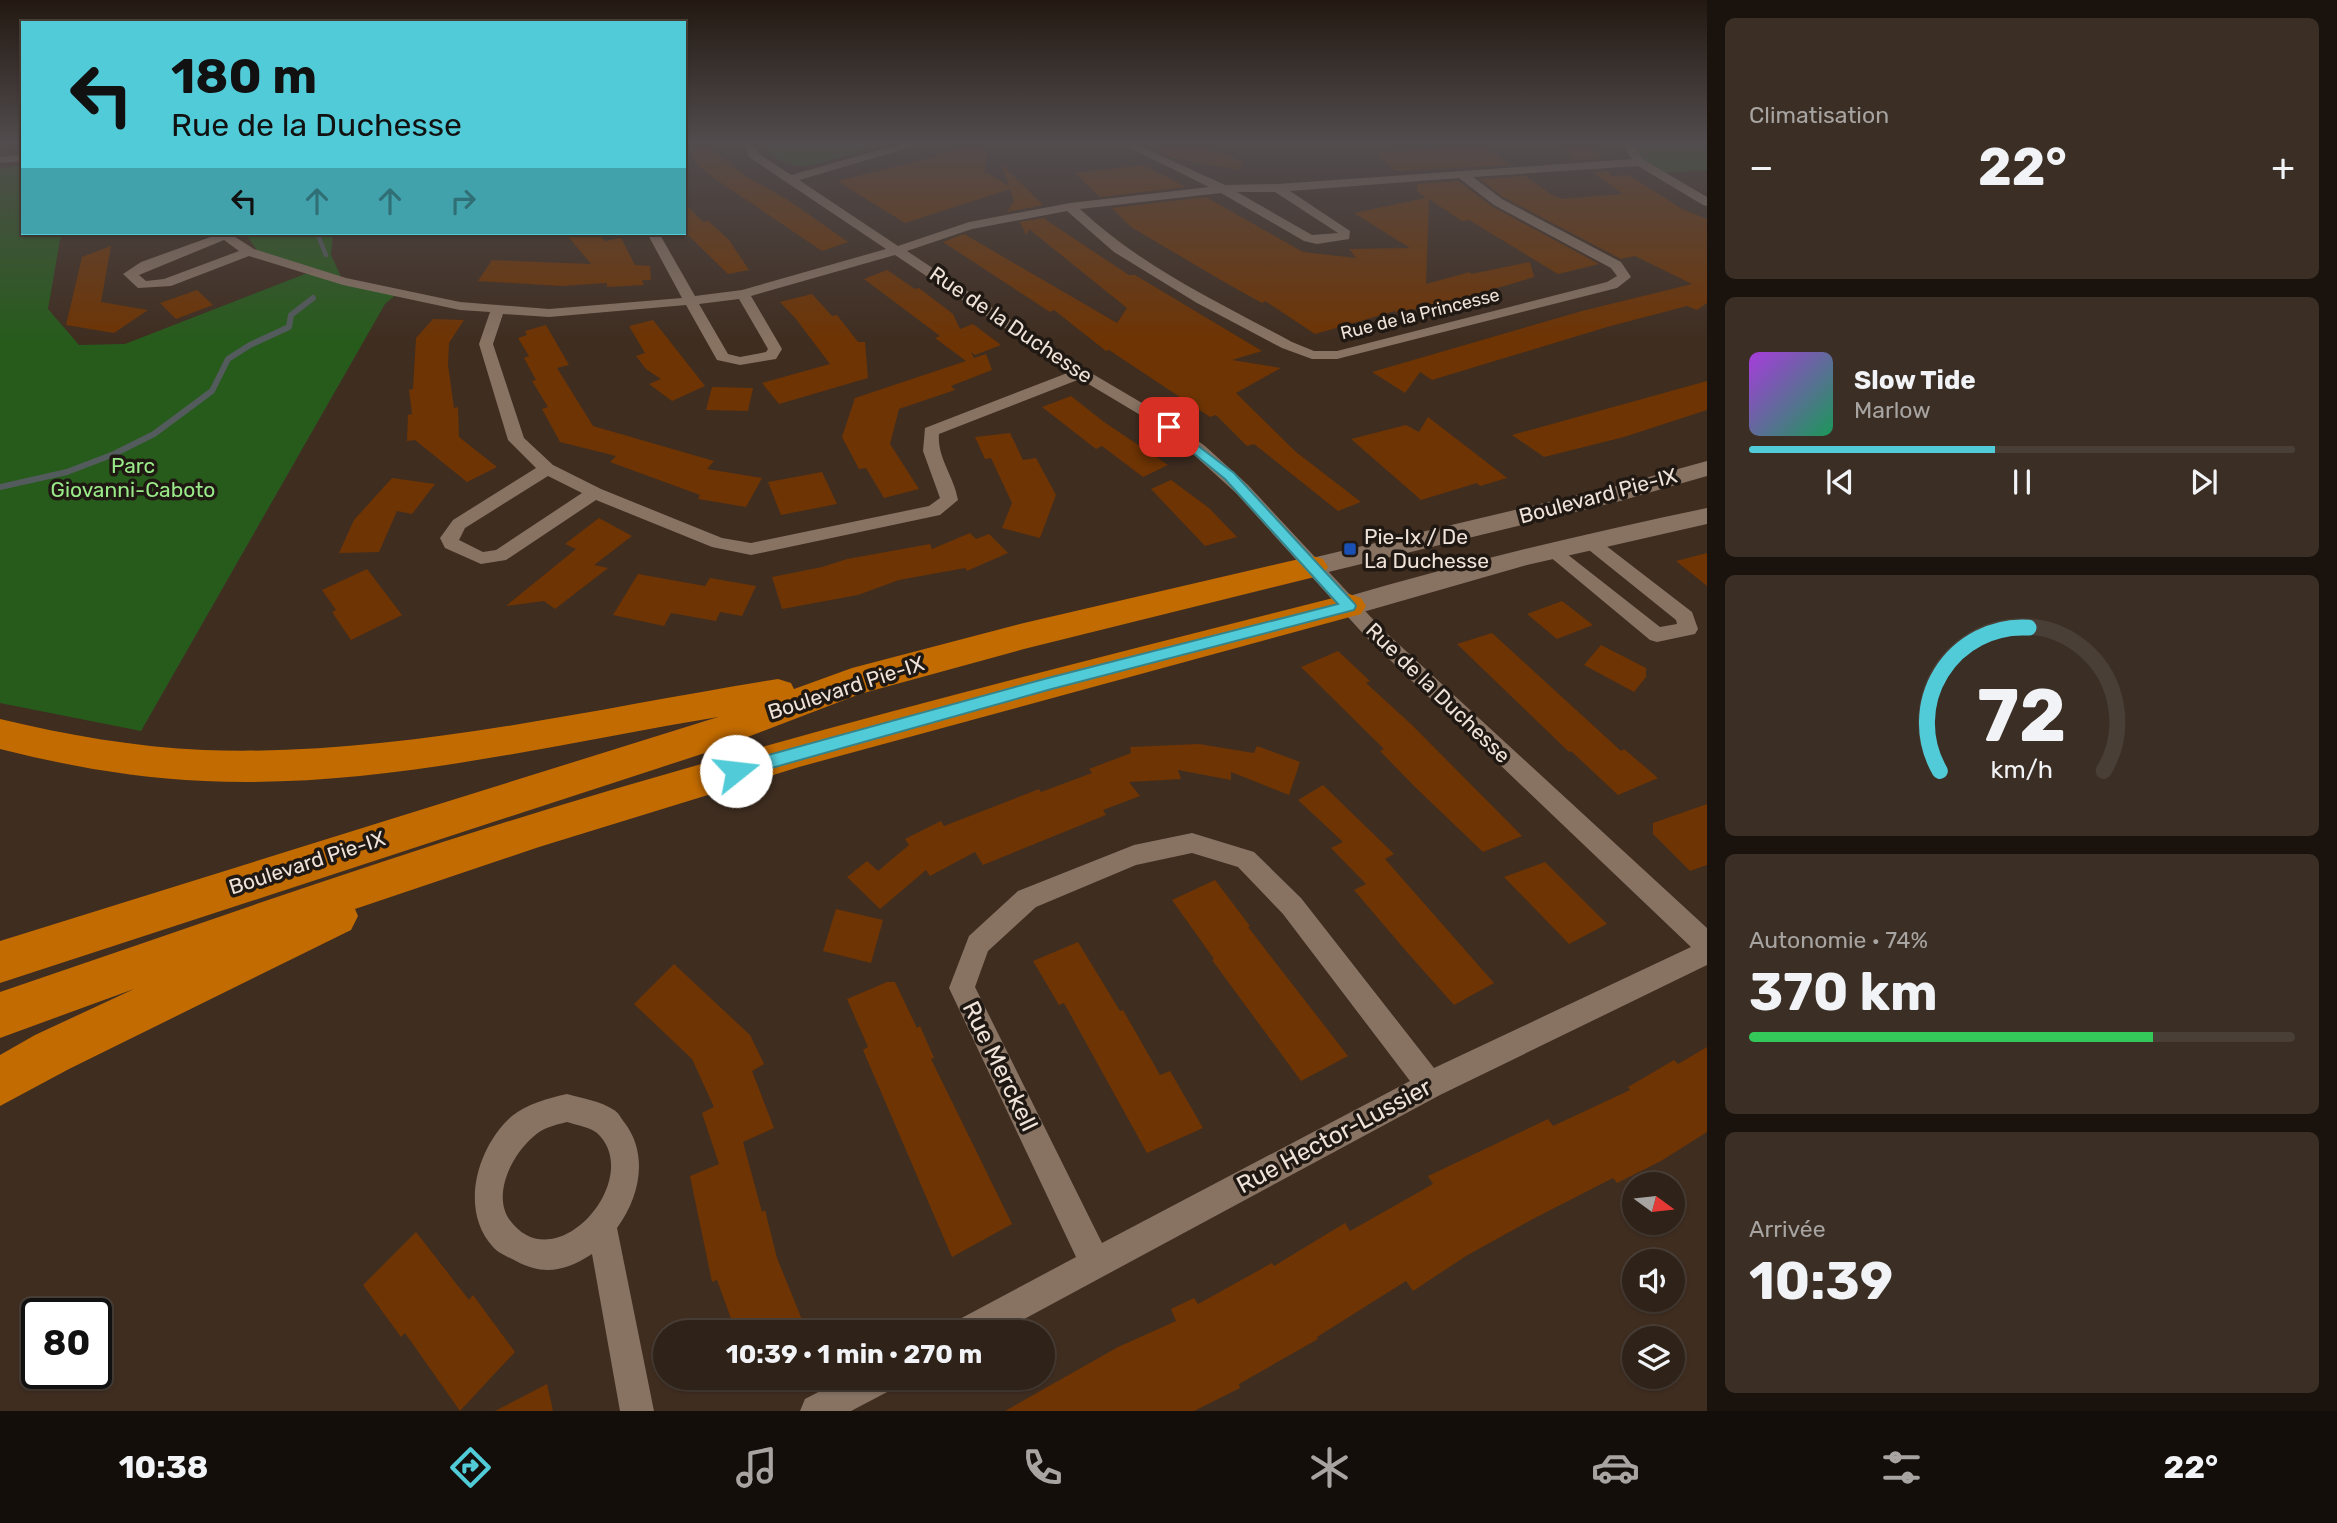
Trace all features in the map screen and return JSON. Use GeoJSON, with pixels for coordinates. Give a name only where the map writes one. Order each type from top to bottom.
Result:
{"type":"FeatureCollection","features":[{"type":"Feature","properties":{"kind":"highway","name":"Boulevard Pie-IX"},"geometry":{"type":"LineString","coordinates":[[0,962],[695,741],[852,682],[1312,567]]}},
{"type":"Feature","properties":{"kind":"highway","name":"Boulevard Pie-IX"},"geometry":{"type":"LineString","coordinates":[[0,1015],[295,910],[449,859],[756,765],[1349,606]]}},
{"type":"Feature","properties":{"kind":"highway"},"geometry":{"type":"LineString","coordinates":[[1112,616],[1125,621],[1138,634],[1135,662]]}},
{"type":"Feature","properties":{"kind":"highway"},"geometry":{"type":"LineString","coordinates":[[0,734],[64,750],[134,760],[198,765],[280,764],[361,758],[461,745],[852,682]]}},
{"type":"Feature","properties":{"kind":"highway"},"geometry":{"type":"LineString","coordinates":[[0,1082],[52,1052],[298,935],[449,859]]}},
{"type":"Feature","properties":{"kind":"street","name":"Rue de la Duchesse"},"geometry":{"type":"LineString","coordinates":[[837,209],[1081,373],[1169,427],[1207,456],[1253,500],[1349,606],[1452,708],[1707,945]]}},
{"type":"Feature","properties":{"kind":"street"},"geometry":{"type":"LineString","coordinates":[[223,235],[248,252],[343,281],[460,306],[548,313],[693,301],[743,294],[898,250],[969,226],[1060,209]]}},
{"type":"Feature","properties":{"kind":"street","name":"Rue de la Princesse"},"geometry":{"type":"LineString","coordinates":[[1072,209],[1097,235],[1135,261],[1287,345],[1312,355],[1337,355],[1612,285],[1624,277],[1616,265],[1511,209]]}},
{"type":"Feature","properties":{"kind":"street"},"geometry":{"type":"LineString","coordinates":[[1256,209],[1308,238],[1317,240],[1345,236],[1344,231],[1310,209]]}},
{"type":"Feature","properties":{"kind":"street"},"geometry":{"type":"LineString","coordinates":[[220,235],[130,274],[143,285],[166,283],[248,252]]}},
{"type":"Feature","properties":{"kind":"street"},"geometry":{"type":"LineString","coordinates":[[654,235],[722,357],[740,361],[771,356],[775,349],[743,294]]}},
{"type":"Feature","properties":{"kind":"street"},"geometry":{"type":"LineString","coordinates":[[497,311],[486,344],[516,440],[547,469],[595,493],[718,543],[751,549],[934,511],[949,500],[948,486],[938,472],[928,445],[931,430],[1081,373]]}},
{"type":"Feature","properties":{"kind":"street","name":"Boulevard Pie-IX"},"geometry":{"type":"LineString","coordinates":[[1312,567],[1620,493],[1707,468]]}},
{"type":"Feature","properties":{"kind":"street"},"geometry":{"type":"LineString","coordinates":[[547,469],[460,524],[449,538],[450,544],[481,558],[500,556],[595,493]]}},
{"type":"Feature","properties":{"kind":"street","name":"Boulevard Pie-IX"},"geometry":{"type":"LineString","coordinates":[[1349,606],[1552,551],[1707,516]]}},
{"type":"Feature","properties":{"kind":"street","name":"Boulevard Pie-IX"},"geometry":{"type":"LineString","coordinates":[[1552,551],[1657,635],[1688,629],[1685,617],[1590,542]]}},
{"type":"Feature","properties":{"kind":"street","name":"Rue Merckell"},"geometry":{"type":"LineString","coordinates":[[1096,1264],[962,988],[978,944],[1027,898],[1134,855],[1192,843],[1246,859],[1292,906],[1430,1085]]}},
{"type":"Feature","properties":{"kind":"street","name":"Rue Hector-Lussier"},"geometry":{"type":"LineString","coordinates":[[990,1320],[1430,1085],[1707,952]]}},
{"type":"Feature","properties":{"kind":"street"},"geometry":{"type":"LineString","coordinates":[[603,1228],[582,1245],[559,1254],[536,1255],[515,1248],[500,1233],[491,1213],[489,1189],[495,1165],[507,1143],[524,1125],[555,1110],[588,1110],[606,1120],[619,1136],[626,1157],[626,1181],[617,1206],[603,1228],[637,1411]]}},
{"type":"Feature","properties":{"kind":"street"},"geometry":{"type":"LineString","coordinates":[[817,1411],[857,1390]]}},
{"type":"Feature","properties":{"kind":"green space","name":"Parc Giovanni-Caboto"},"geometry":{"type":"Polygon","coordinates":[[[0,209],[21,209],[21,235],[63,235],[48,309],[79,345],[125,344],[310,272],[261,256],[246,235],[333,235],[331,255],[343,281],[398,293],[385,304],[141,731],[0,703],[0,209]]]}},
{"type":"Feature","properties":{"kind":"building"},"geometry":{"type":"Polygon","coordinates":[[[686,209],[690,209],[703,222],[708,221],[729,240],[749,270],[728,274],[686,233],[686,209]]]}},
{"type":"Feature","properties":{"kind":"building"},"geometry":{"type":"Polygon","coordinates":[[[760,209],[801,209],[848,242],[822,251],[760,209]]]}},
{"type":"Feature","properties":{"kind":"building"},"geometry":{"type":"Polygon","coordinates":[[[882,209],[949,209],[905,223],[882,209]]]}},
{"type":"Feature","properties":{"kind":"building"},"geometry":{"type":"Polygon","coordinates":[[[1113,209],[1227,209],[1303,252],[1356,258],[1349,249],[1410,248],[1354,213],[1374,209],[1429,209],[1426,284],[1470,272],[1471,274],[1530,262],[1534,277],[1467,297],[1398,313],[1395,311],[1315,334],[1265,301],[1262,303],[1131,227],[1113,209]]]}},
{"type":"Feature","properties":{"kind":"building"},"geometry":{"type":"Polygon","coordinates":[[[1444,209],[1496,209],[1599,264],[1558,274],[1469,220],[1462,221],[1444,209]]]}},
{"type":"Feature","properties":{"kind":"building"},"geometry":{"type":"Polygon","coordinates":[[[1526,209],[1682,209],[1707,219],[1707,303],[1697,310],[1687,306],[1607,327],[1432,380],[1420,372],[1405,393],[1372,372],[1582,311],[1692,284],[1635,256],[1621,259],[1526,209]]]}},
{"type":"Feature","properties":{"kind":"building"},"geometry":{"type":"Polygon","coordinates":[[[1043,218],[1129,275],[1135,275],[1262,351],[1232,360],[1281,368],[1236,393],[1296,452],[1361,502],[1338,511],[1254,444],[1247,446],[1216,415],[1210,417],[1109,350],[1106,351],[1054,310],[1050,312],[943,242],[964,234],[1117,323],[1127,308],[1029,229],[1026,235],[1020,222],[1043,218]]]}},
{"type":"Feature","properties":{"kind":"building"},"geometry":{"type":"Polygon","coordinates":[[[567,235],[599,235],[605,241],[621,238],[635,265],[650,266],[651,280],[642,280],[644,285],[607,287],[607,283],[561,286],[478,281],[492,260],[591,264],[567,235]]]}},
{"type":"Feature","properties":{"kind":"building"},"geometry":{"type":"Polygon","coordinates":[[[111,246],[101,302],[148,310],[114,333],[66,325],[82,257],[111,246]]]}},
{"type":"Feature","properties":{"kind":"building"},"geometry":{"type":"Polygon","coordinates":[[[887,270],[915,289],[919,288],[953,314],[960,329],[973,324],[1001,345],[975,355],[971,352],[974,358],[986,354],[992,370],[951,386],[955,390],[899,409],[890,444],[919,489],[884,498],[866,468],[859,469],[842,437],[855,398],[966,361],[935,338],[940,336],[864,279],[887,270]]]}},
{"type":"Feature","properties":{"kind":"building"},"geometry":{"type":"Polygon","coordinates":[[[197,290],[213,305],[176,319],[160,303],[197,290]]]}},
{"type":"Feature","properties":{"kind":"building"},"geometry":{"type":"Polygon","coordinates":[[[812,294],[832,316],[837,315],[858,342],[865,342],[868,378],[779,404],[762,383],[830,364],[780,302],[812,294]]]}},
{"type":"Feature","properties":{"kind":"building"},"geometry":{"type":"Polygon","coordinates":[[[433,319],[464,320],[449,343],[448,365],[454,408],[458,407],[459,437],[497,467],[467,482],[415,440],[407,441],[408,415],[412,414],[409,390],[413,389],[416,338],[433,319]]]}},
{"type":"Feature","properties":{"kind":"building"},"geometry":{"type":"Polygon","coordinates":[[[653,320],[705,386],[672,401],[649,384],[661,379],[646,369],[636,356],[645,353],[629,326],[653,320]]]}},
{"type":"Feature","properties":{"kind":"building"},"geometry":{"type":"Polygon","coordinates":[[[546,325],[569,365],[557,368],[593,426],[714,461],[707,469],[762,478],[746,507],[698,499],[700,495],[610,462],[616,456],[560,442],[542,409],[548,407],[532,381],[536,380],[524,358],[529,356],[518,338],[527,335],[525,331],[546,325]]]}},
{"type":"Feature","properties":{"kind":"building"},"geometry":{"type":"Polygon","coordinates":[[[1707,381],[1707,410],[1624,437],[1544,457],[1512,435],[1707,381]]]}},
{"type":"Feature","properties":{"kind":"building"},"geometry":{"type":"Polygon","coordinates":[[[712,387],[753,388],[748,411],[706,410],[712,387]]]}},
{"type":"Feature","properties":{"kind":"building"},"geometry":{"type":"Polygon","coordinates":[[[1071,396],[1168,465],[1143,477],[1102,446],[1096,449],[1042,407],[1071,396]]]}},
{"type":"Feature","properties":{"kind":"building"},"geometry":{"type":"Polygon","coordinates":[[[1428,417],[1507,478],[1480,486],[1477,483],[1421,500],[1351,439],[1406,425],[1419,432],[1428,417]]]}},
{"type":"Feature","properties":{"kind":"building"},"geometry":{"type":"Polygon","coordinates":[[[1010,433],[1023,460],[1036,458],[1056,495],[1040,538],[1002,528],[1012,503],[991,458],[985,459],[975,437],[1010,433]]]}},
{"type":"Feature","properties":{"kind":"building"},"geometry":{"type":"Polygon","coordinates":[[[822,472],[837,504],[781,515],[768,482],[822,472]]]}},
{"type":"Feature","properties":{"kind":"building"},"geometry":{"type":"Polygon","coordinates":[[[392,478],[435,484],[412,514],[397,511],[379,552],[339,553],[354,520],[392,478]]]}},
{"type":"Feature","properties":{"kind":"building"},"geometry":{"type":"Polygon","coordinates":[[[1171,480],[1209,508],[1237,537],[1205,546],[1151,489],[1171,480]]]}},
{"type":"Feature","properties":{"kind":"building"},"geometry":{"type":"Polygon","coordinates":[[[599,518],[632,536],[594,565],[608,568],[555,609],[544,601],[506,606],[576,549],[565,544],[599,518]]]}},
{"type":"Feature","properties":{"kind":"building"},"geometry":{"type":"Polygon","coordinates":[[[970,533],[976,539],[989,534],[1008,553],[967,571],[965,568],[899,580],[858,595],[782,609],[772,577],[847,559],[930,544],[932,549],[970,533]]]}},
{"type":"Feature","properties":{"kind":"building"},"geometry":{"type":"Polygon","coordinates":[[[1707,553],[1707,586],[1676,561],[1707,553]]]}},
{"type":"Feature","properties":{"kind":"building"},"geometry":{"type":"Polygon","coordinates":[[[367,569],[402,615],[351,640],[332,612],[336,610],[322,590],[367,569]]]}},
{"type":"Feature","properties":{"kind":"building"},"geometry":{"type":"Polygon","coordinates":[[[638,574],[705,586],[710,578],[756,586],[742,616],[720,612],[716,621],[671,613],[664,626],[613,615],[638,574]]]}},
{"type":"Feature","properties":{"kind":"building"},"geometry":{"type":"Polygon","coordinates":[[[1562,601],[1593,625],[1557,639],[1527,614],[1562,601]]]}},
{"type":"Feature","properties":{"kind":"building"},"geometry":{"type":"Polygon","coordinates":[[[1492,633],[1621,751],[1624,749],[1658,778],[1618,795],[1569,752],[1457,644],[1492,633]]]}},
{"type":"Feature","properties":{"kind":"building"},"geometry":{"type":"Polygon","coordinates":[[[1601,645],[1646,668],[1646,677],[1634,692],[1584,665],[1601,645]]]}},
{"type":"Feature","properties":{"kind":"building"},"geometry":{"type":"Polygon","coordinates":[[[1338,651],[1370,681],[1366,683],[1412,725],[1522,836],[1483,852],[1414,786],[1380,751],[1384,749],[1301,667],[1338,651]]]}},
{"type":"Feature","properties":{"kind":"building"},"geometry":{"type":"Polygon","coordinates":[[[1199,744],[1254,753],[1257,746],[1300,762],[1289,795],[1231,772],[1231,780],[1178,770],[1181,779],[1129,782],[1140,796],[1103,810],[1106,815],[983,865],[975,852],[930,876],[926,870],[880,909],[847,877],[867,861],[878,871],[909,845],[905,839],[941,821],[944,826],[1039,789],[1041,792],[1092,773],[1089,769],[1131,753],[1130,747],[1199,744]]]}},
{"type":"Feature","properties":{"kind":"building"},"geometry":{"type":"Polygon","coordinates":[[[1323,785],[1394,854],[1385,859],[1494,983],[1454,1005],[1406,951],[1354,890],[1366,884],[1331,848],[1343,842],[1298,800],[1323,785]]]}},
{"type":"Feature","properties":{"kind":"building"},"geometry":{"type":"Polygon","coordinates":[[[1707,804],[1707,865],[1690,871],[1653,834],[1653,823],[1707,804]]]}},
{"type":"Feature","properties":{"kind":"building"},"geometry":{"type":"Polygon","coordinates":[[[1545,862],[1607,924],[1569,944],[1504,877],[1545,862]]]}},
{"type":"Feature","properties":{"kind":"building"},"geometry":{"type":"Polygon","coordinates":[[[1215,880],[1348,1056],[1301,1081],[1212,960],[1214,959],[1172,900],[1215,880]]]}},
{"type":"Feature","properties":{"kind":"building"},"geometry":{"type":"Polygon","coordinates":[[[836,909],[883,920],[871,963],[823,951],[836,909]]]}},
{"type":"Feature","properties":{"kind":"building"},"geometry":{"type":"Polygon","coordinates":[[[1078,942],[1120,1011],[1123,1010],[1160,1075],[1170,1071],[1203,1128],[1147,1153],[1064,1003],[1059,1005],[1033,961],[1078,942]]]}},
{"type":"Feature","properties":{"kind":"building"},"geometry":{"type":"Polygon","coordinates":[[[674,964],[750,1035],[764,1064],[752,1071],[774,1128],[743,1142],[777,1258],[802,1320],[732,1320],[717,1280],[712,1282],[690,1176],[719,1164],[702,1113],[714,1107],[692,1059],[634,1004],[674,964]]]}},
{"type":"Feature","properties":{"kind":"building"},"geometry":{"type":"Polygon","coordinates":[[[887,982],[895,982],[917,1028],[920,1026],[934,1058],[931,1059],[1012,1224],[952,1257],[863,1050],[868,1047],[847,999],[887,982]]]}},
{"type":"Feature","properties":{"kind":"building"},"geometry":{"type":"Polygon","coordinates":[[[1707,1047],[1707,1132],[1639,1172],[1622,1172],[1622,1180],[1617,1183],[1613,1178],[1531,1220],[1466,1256],[1413,1291],[1406,1281],[1317,1337],[1318,1339],[1239,1384],[1240,1388],[1194,1411],[1005,1411],[1042,1390],[1055,1390],[1055,1383],[1118,1347],[1176,1321],[1171,1309],[1194,1298],[1198,1304],[1272,1263],[1274,1266],[1345,1223],[1350,1231],[1433,1184],[1428,1176],[1548,1119],[1553,1126],[1630,1090],[1628,1087],[1674,1060],[1678,1064],[1707,1047]]]}},
{"type":"Feature","properties":{"kind":"building"},"geometry":{"type":"Polygon","coordinates":[[[416,1232],[469,1300],[473,1295],[515,1352],[460,1411],[405,1333],[401,1337],[363,1285],[416,1232]]]}},
{"type":"Feature","properties":{"kind":"building"},"geometry":{"type":"Polygon","coordinates":[[[547,1384],[553,1411],[495,1411],[547,1384]]]}},
{"type":"Feature","properties":{"kind":"waterway"},"geometry":{"type":"LineString","coordinates":[[318,235],[326,255]]}},
{"type":"Feature","properties":{"kind":"waterway"},"geometry":{"type":"LineString","coordinates":[[0,487],[67,472],[114,454],[154,434],[212,391],[228,359],[250,345],[289,327],[291,315],[313,298]]}},
{"type":"Feature","properties":{"kind":"place","name":"Pie-Ix / De La Duchesse"},"geometry":{"type":"Point","coordinates":[1350,549]}},
{"type":"Feature","properties":{"kind":"route"},"geometry":{"type":"LineString","coordinates":[[736,771],[1048,684],[1349,606],[1229,476],[1169,427]]}}]}
